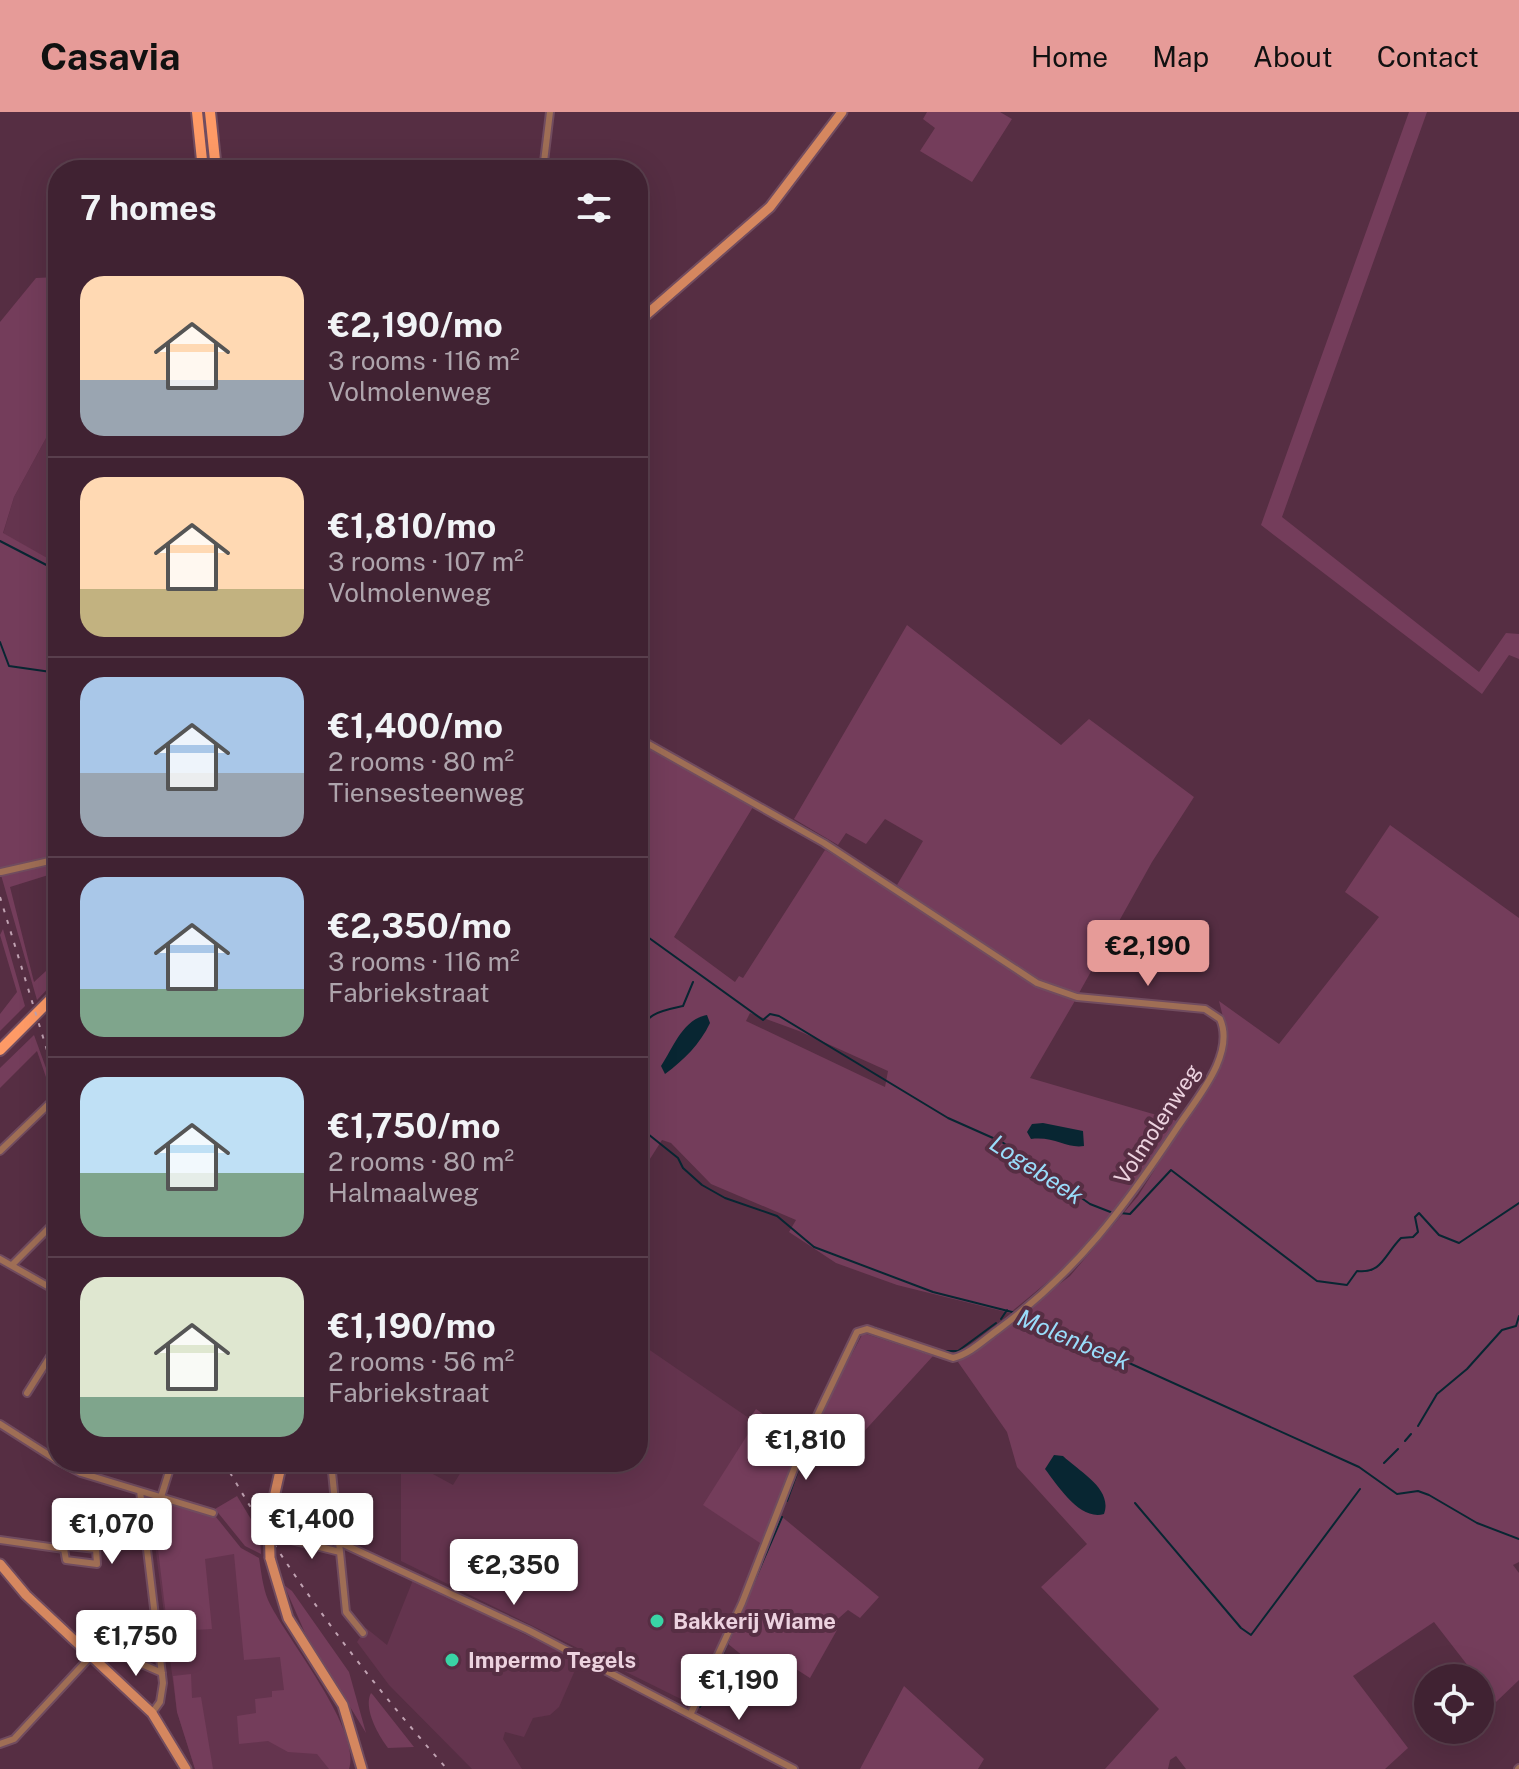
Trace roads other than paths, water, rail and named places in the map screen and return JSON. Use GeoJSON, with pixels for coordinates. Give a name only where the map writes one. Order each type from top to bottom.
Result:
{"type":"FeatureCollection","features":[{"type":"Feature","properties":{"kind":"main road"},"geometry":{"type":"LineString","coordinates":[[197,112],[202,160]]}},
{"type":"Feature","properties":{"kind":"main road"},"geometry":{"type":"LineString","coordinates":[[210,112],[215,160]]}},
{"type":"Feature","properties":{"kind":"main road"},"geometry":{"type":"LineString","coordinates":[[0,1050],[48,1002]]}},
{"type":"Feature","properties":{"kind":"street"},"geometry":{"type":"LineString","coordinates":[[544,160],[550,112]]}},
{"type":"Feature","properties":{"kind":"street"},"geometry":{"type":"LineString","coordinates":[[648,313],[770,207],[842,112]]}},
{"type":"Feature","properties":{"kind":"street","name":"Volmolenweg"},"geometry":{"type":"LineString","coordinates":[[648,744],[824,843],[1046,987],[1077,997],[1198,1008],[1220,1019],[1222,1045],[1208,1080],[1142,1183],[1101,1235],[1024,1310],[966,1353],[953,1358],[867,1329],[857,1332],[805,1441],[747,1590],[691,1713]]}},
{"type":"Feature","properties":{"kind":"street"},"geometry":{"type":"LineString","coordinates":[[1,872],[48,861]]}},
{"type":"Feature","properties":{"kind":"street"},"geometry":{"type":"LineString","coordinates":[[0,1151],[48,1105]]}},
{"type":"Feature","properties":{"kind":"street"},"geometry":{"type":"LineString","coordinates":[[12,1265],[48,1229]]}},
{"type":"Feature","properties":{"kind":"street"},"geometry":{"type":"LineString","coordinates":[[0,1259],[48,1286]]}},
{"type":"Feature","properties":{"kind":"street"},"geometry":{"type":"LineString","coordinates":[[27,1393],[48,1360]]}},
{"type":"Feature","properties":{"kind":"street"},"geometry":{"type":"LineString","coordinates":[[0,1424],[48,1455]]}},
{"type":"Feature","properties":{"kind":"street"},"geometry":{"type":"LineString","coordinates":[[79,1472],[213,1513]]}},
{"type":"Feature","properties":{"kind":"street"},"geometry":{"type":"LineString","coordinates":[[161,1497],[169,1472]]}},
{"type":"Feature","properties":{"kind":"street"},"geometry":{"type":"LineString","coordinates":[[280,1472],[270,1511],[268,1543],[273,1575],[294,1630],[343,1705],[362,1769]]}},
{"type":"Feature","properties":{"kind":"street"},"geometry":{"type":"LineString","coordinates":[[332,1472],[346,1612],[363,1633]]}},
{"type":"Feature","properties":{"kind":"street"},"geometry":{"type":"LineString","coordinates":[[140,1491],[162,1673],[162,1696],[152,1713]]}},
{"type":"Feature","properties":{"kind":"street"},"geometry":{"type":"LineString","coordinates":[[0,1540],[64,1549],[69,1546],[96,1549],[97,1564],[66,1560],[64,1549]]}},
{"type":"Feature","properties":{"kind":"street"},"geometry":{"type":"LineString","coordinates":[[291,1540],[340,1552]]}},
{"type":"Feature","properties":{"kind":"street"},"geometry":{"type":"LineString","coordinates":[[339,1542],[528,1630],[794,1769]]}},
{"type":"Feature","properties":{"kind":"street"},"geometry":{"type":"LineString","coordinates":[[0,1564],[26,1595],[152,1713],[186,1769]]}},
{"type":"Feature","properties":{"kind":"street"},"geometry":{"type":"LineString","coordinates":[[121,1655],[162,1673]]}},
{"type":"Feature","properties":{"kind":"street"},"geometry":{"type":"LineString","coordinates":[[0,1744],[14,1739],[91,1656]]}},
{"type":"Feature","properties":{"kind":"water"},"geometry":{"type":"Polygon","coordinates":[[[707,1015],[710,1023],[701,1038],[665,1074],[661,1066],[680,1035],[691,1022],[707,1015]]]}},
{"type":"Feature","properties":{"kind":"water"},"geometry":{"type":"Polygon","coordinates":[[[1043,1123],[1083,1131],[1084,1146],[1031,1139],[1027,1132],[1032,1124],[1043,1123]]]}},
{"type":"Feature","properties":{"kind":"water"},"geometry":{"type":"Polygon","coordinates":[[[1054,1455],[1063,1456],[1099,1489],[1106,1505],[1104,1514],[1086,1512],[1063,1493],[1045,1469],[1054,1455]]]}},
{"type":"Feature","properties":{"kind":"waterway","name":"Logebeek"},"geometry":{"type":"LineString","coordinates":[[0,541],[48,566]]}},
{"type":"Feature","properties":{"kind":"waterway","name":"Molenbeek"},"geometry":{"type":"LineString","coordinates":[[0,642],[9,666],[48,672]]}},
{"type":"Feature","properties":{"kind":"waterway","name":"Logebeek"},"geometry":{"type":"LineString","coordinates":[[648,937],[763,1020],[770,1014],[779,1016],[948,1118],[1002,1142],[1090,1204],[1113,1213]]}},
{"type":"Feature","properties":{"kind":"waterway"},"geometry":{"type":"LineString","coordinates":[[648,1019],[660,1012],[683,1006],[693,982]]}},
{"type":"Feature","properties":{"kind":"waterway","name":"Molenbeek"},"geometry":{"type":"LineString","coordinates":[[648,1134],[678,1158],[683,1168],[702,1185],[725,1198],[777,1216],[814,1247],[933,1292],[1016,1313]]}},
{"type":"Feature","properties":{"kind":"waterway","name":"Logebeek"},"geometry":{"type":"LineString","coordinates":[[1120,1213],[1130,1214],[1171,1170],[1317,1281],[1347,1285],[1357,1271],[1372,1270],[1382,1262],[1401,1238],[1413,1237],[1418,1232],[1415,1217],[1419,1213],[1439,1235],[1459,1243],[1519,1203]]}},
{"type":"Feature","properties":{"kind":"waterway","name":"Molenbeek"},"geometry":{"type":"LineString","coordinates":[[1001,1319],[1007,1310]]}},
{"type":"Feature","properties":{"kind":"waterway","name":"Molenbeek"},"geometry":{"type":"LineString","coordinates":[[1023,1315],[1359,1467],[1397,1494],[1418,1491],[1429,1495],[1477,1523],[1519,1539]]}},
{"type":"Feature","properties":{"kind":"waterway","name":"Logebeek"},"geometry":{"type":"LineString","coordinates":[[1418,1426],[1437,1394],[1467,1369],[1502,1330],[1516,1326],[1519,1316]]}},
{"type":"Feature","properties":{"kind":"waterway"},"geometry":{"type":"LineString","coordinates":[[942,1351],[958,1351],[996,1323]]}},
{"type":"Feature","properties":{"kind":"waterway"},"geometry":{"type":"LineString","coordinates":[[873,1327],[898,1336]]}},
{"type":"Feature","properties":{"kind":"waterway"},"geometry":{"type":"LineString","coordinates":[[787,1501],[808,1443],[849,1355]]}},
{"type":"Feature","properties":{"kind":"waterway","name":"Logebeek"},"geometry":{"type":"LineString","coordinates":[[1405,1441],[1411,1434]]}},
{"type":"Feature","properties":{"kind":"waterway","name":"Logebeek"},"geometry":{"type":"LineString","coordinates":[[1384,1463],[1398,1449]]}},
{"type":"Feature","properties":{"kind":"waterway"},"geometry":{"type":"LineString","coordinates":[[1135,1503],[1241,1628],[1251,1635],[1360,1489]]}},
{"type":"Feature","properties":{"kind":"waterway"},"geometry":{"type":"LineString","coordinates":[[700,1707],[782,1517]]}},
{"type":"Feature","properties":{"kind":"railway"},"geometry":{"type":"LineString","coordinates":[[0,897],[48,1053]]}},
{"type":"Feature","properties":{"kind":"railway"},"geometry":{"type":"LineString","coordinates":[[230,1472],[328,1622],[447,1769]]}},
{"type":"Feature","properties":{"kind":"place","name":"Bakkerij Wiame"},"geometry":{"type":"Point","coordinates":[657,1621]}},
{"type":"Feature","properties":{"kind":"place","name":"Impermo Tegels"},"geometry":{"type":"Point","coordinates":[452,1660]}}]}
